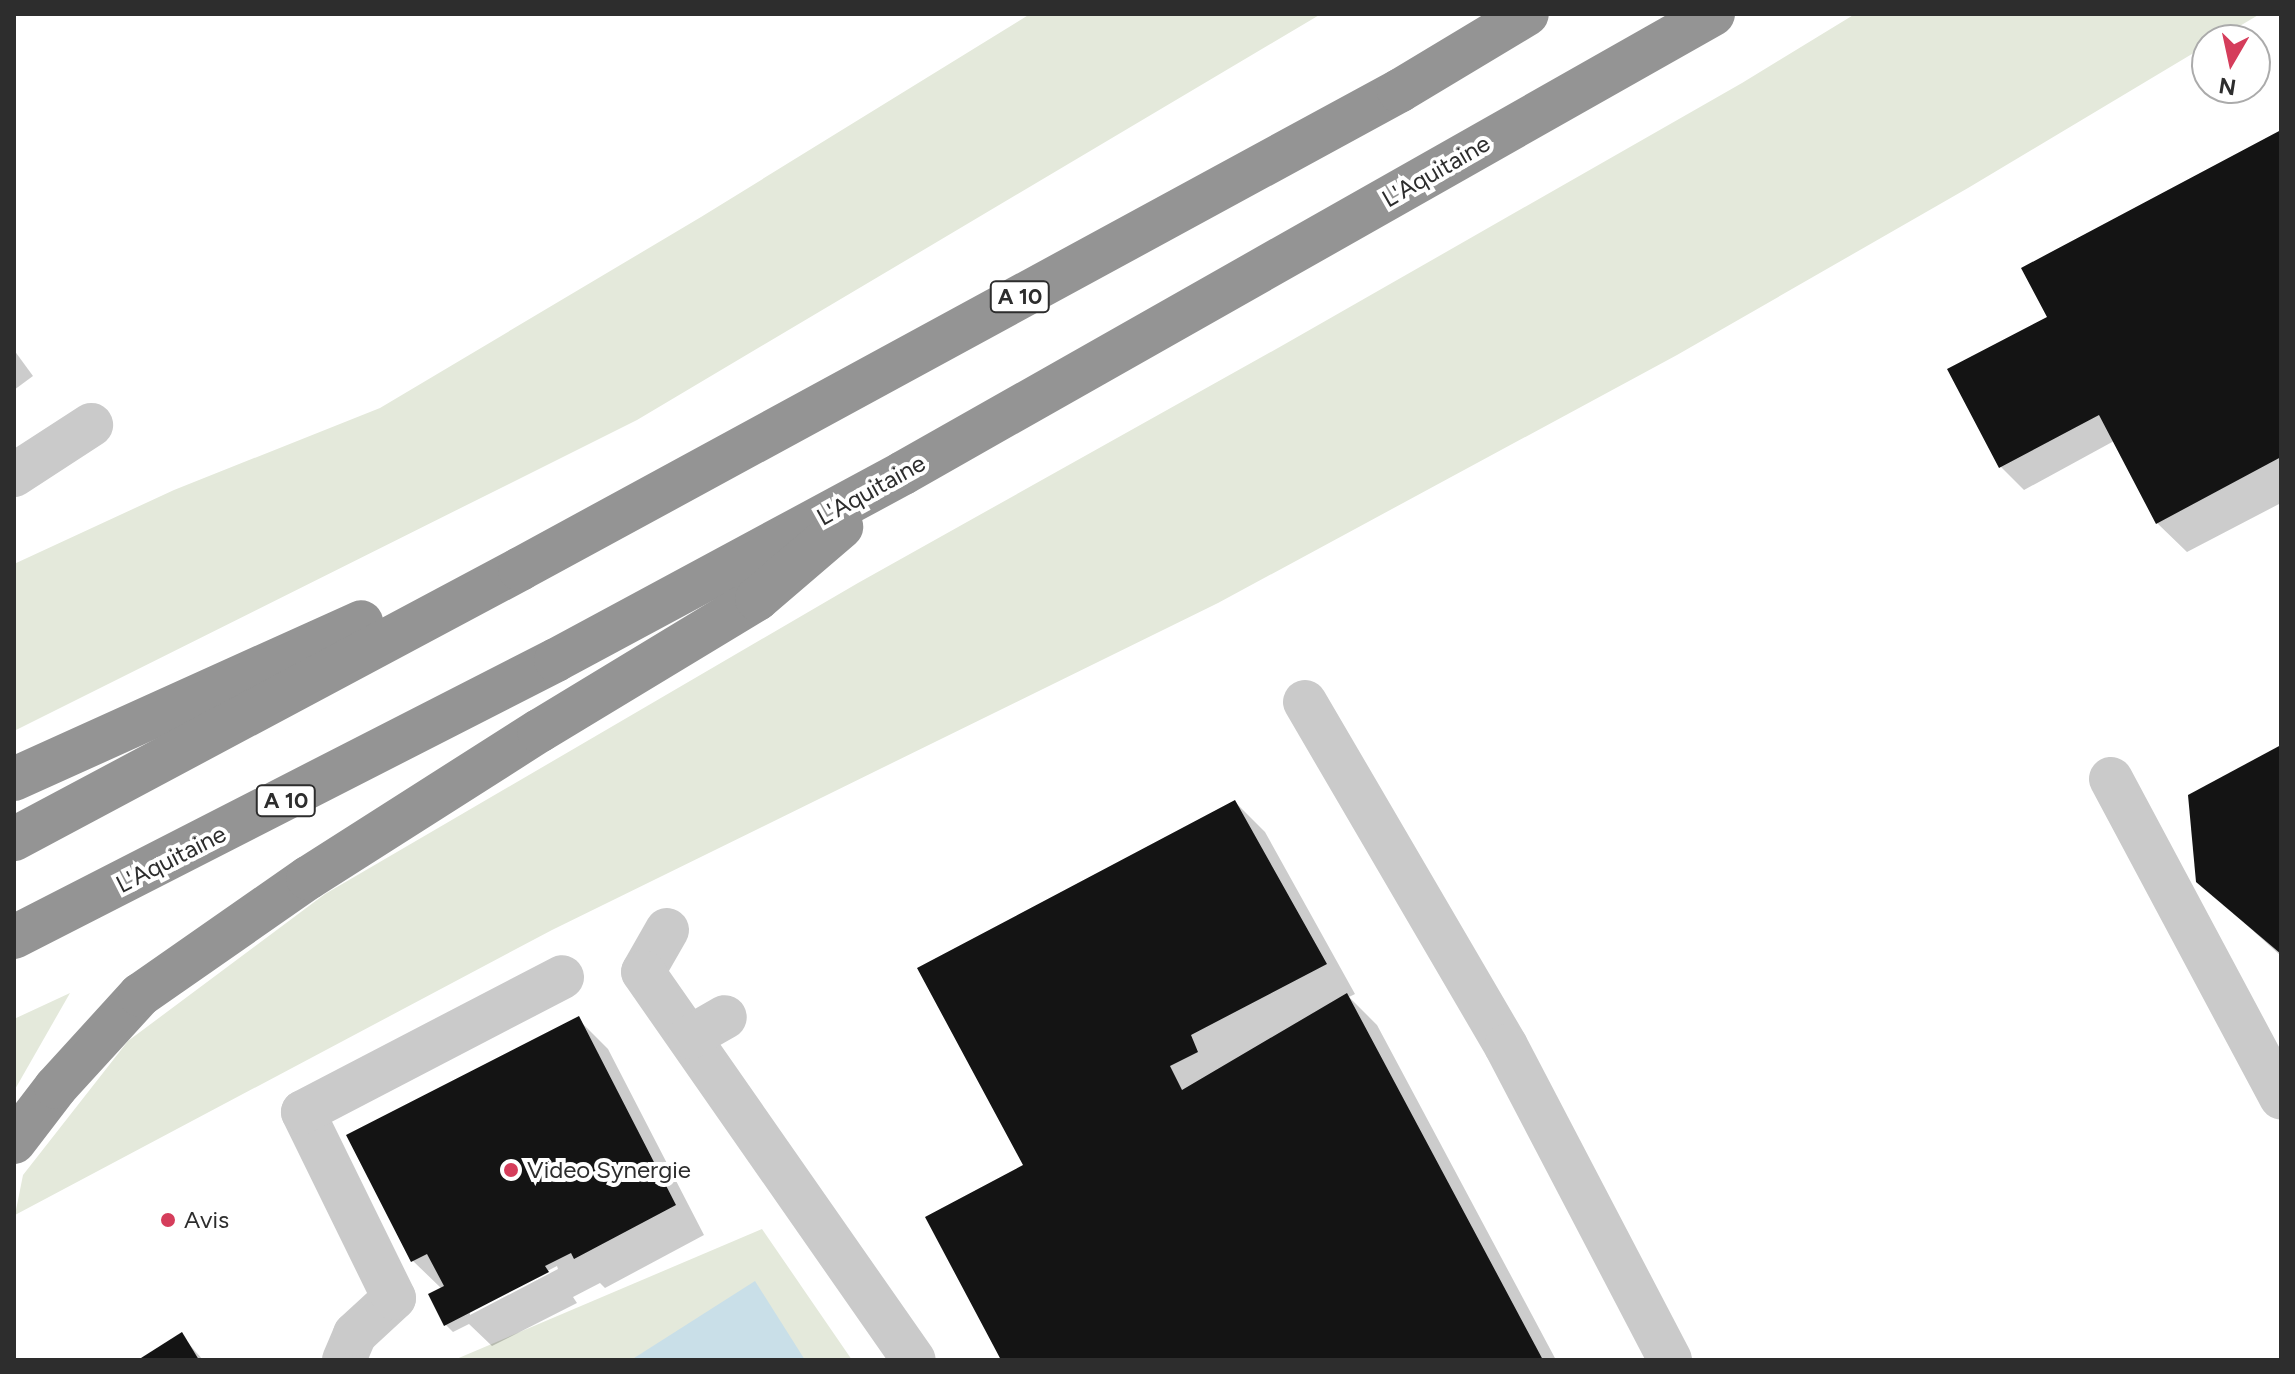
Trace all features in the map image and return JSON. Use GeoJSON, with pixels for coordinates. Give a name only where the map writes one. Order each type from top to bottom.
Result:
{"type":"FeatureCollection","features":[{"type":"Feature","properties":{"kind":"highway","name":"A 10"},"geometry":{"type":"LineString","coordinates":[[14,839],[510,574],[1399,91],[1527,14]]}},
{"type":"Feature","properties":{"kind":"highway","name":"L'Aquitaine"},"geometry":{"type":"LineString","coordinates":[[14,937],[556,660],[903,473],[1713,14]]}},
{"type":"Feature","properties":{"kind":"highway"},"geometry":{"type":"LineString","coordinates":[[14,1142],[56,1087],[140,995],[308,878],[539,731],[757,599],[903,473]]}},
{"type":"Feature","properties":{"kind":"highway"},"geometry":{"type":"LineString","coordinates":[[14,779],[248,676],[431,589],[510,574]]}},
{"type":"Feature","properties":{"kind":"lane"},"geometry":{"type":"LineString","coordinates":[[14,475],[91,425]]}},
{"type":"Feature","properties":{"kind":"lane"},"geometry":{"type":"LineString","coordinates":[[1305,702],[1506,1046],[1670,1360]]}},
{"type":"Feature","properties":{"kind":"lane"},"geometry":{"type":"LineString","coordinates":[[2111,779],[2281,1098]]}},
{"type":"Feature","properties":{"kind":"lane"},"geometry":{"type":"LineString","coordinates":[[667,930],[643,972],[708,1027],[914,1360]]}},
{"type":"Feature","properties":{"kind":"lane"},"geometry":{"type":"LineString","coordinates":[[344,1360],[355,1334],[394,1298],[303,1112],[562,977]]}},
{"type":"Feature","properties":{"kind":"shaded area"},"geometry":{"type":"Polygon","coordinates":[[[1030,14],[1321,14],[637,420],[14,731],[14,564],[174,490],[380,408],[701,217],[1030,14]]]}},
{"type":"Feature","properties":{"kind":"shaded area"},"geometry":{"type":"Polygon","coordinates":[[[1855,14],[2260,14],[2243,24],[2191,24],[2191,55],[1968,188],[1677,355],[1218,603],[552,930],[15,1215],[23,1175],[128,1041],[325,894],[858,583],[1742,83],[1855,14]]]}},
{"type":"Feature","properties":{"kind":"shaded area"},"geometry":{"type":"Polygon","coordinates":[[[70,993],[14,1091],[14,1019],[70,993]]]}},
{"type":"Feature","properties":{"kind":"shaded area"},"geometry":{"type":"Polygon","coordinates":[[[762,1229],[852,1360],[454,1360],[762,1229]]]}},
{"type":"Feature","properties":{"kind":"water"},"geometry":{"type":"Polygon","coordinates":[[[755,1281],[805,1360],[631,1360],[755,1281]]]}},
{"type":"Feature","properties":{"kind":"building"},"geometry":{"type":"Polygon","coordinates":[[[2281,130],[2281,457],[2156,524],[2099,415],[1999,468],[1947,369],[2047,317],[2021,268],[2281,130]]]}},
{"type":"Feature","properties":{"kind":"building"},"geometry":{"type":"Polygon","coordinates":[[[2281,745],[2281,954],[2196,882],[2188,795],[2281,745]]]}},
{"type":"Feature","properties":{"kind":"building"},"geometry":{"type":"Polygon","coordinates":[[[1235,800],[1327,964],[1191,1035],[1198,1052],[1170,1066],[1182,1090],[1347,993],[1543,1360],[1001,1360],[925,1217],[1023,1165],[917,968],[1235,800]]]}},
{"type":"Feature","properties":{"kind":"building","name":"Video Synergie"},"geometry":{"type":"Polygon","coordinates":[[[579,1016],[676,1205],[574,1259],[571,1253],[545,1266],[549,1272],[444,1326],[428,1294],[444,1286],[427,1254],[411,1262],[346,1135],[579,1016]]]}},
{"type":"Feature","properties":{"kind":"building"},"geometry":{"type":"Polygon","coordinates":[[[182,1332],[199,1360],[141,1358],[182,1332]]]}},
{"type":"Feature","properties":{"kind":"place","name":"Video Synergie"},"geometry":{"type":"Point","coordinates":[511,1170]}},
{"type":"Feature","properties":{"kind":"place","name":"Avis"},"geometry":{"type":"Point","coordinates":[168,1220]}}]}
